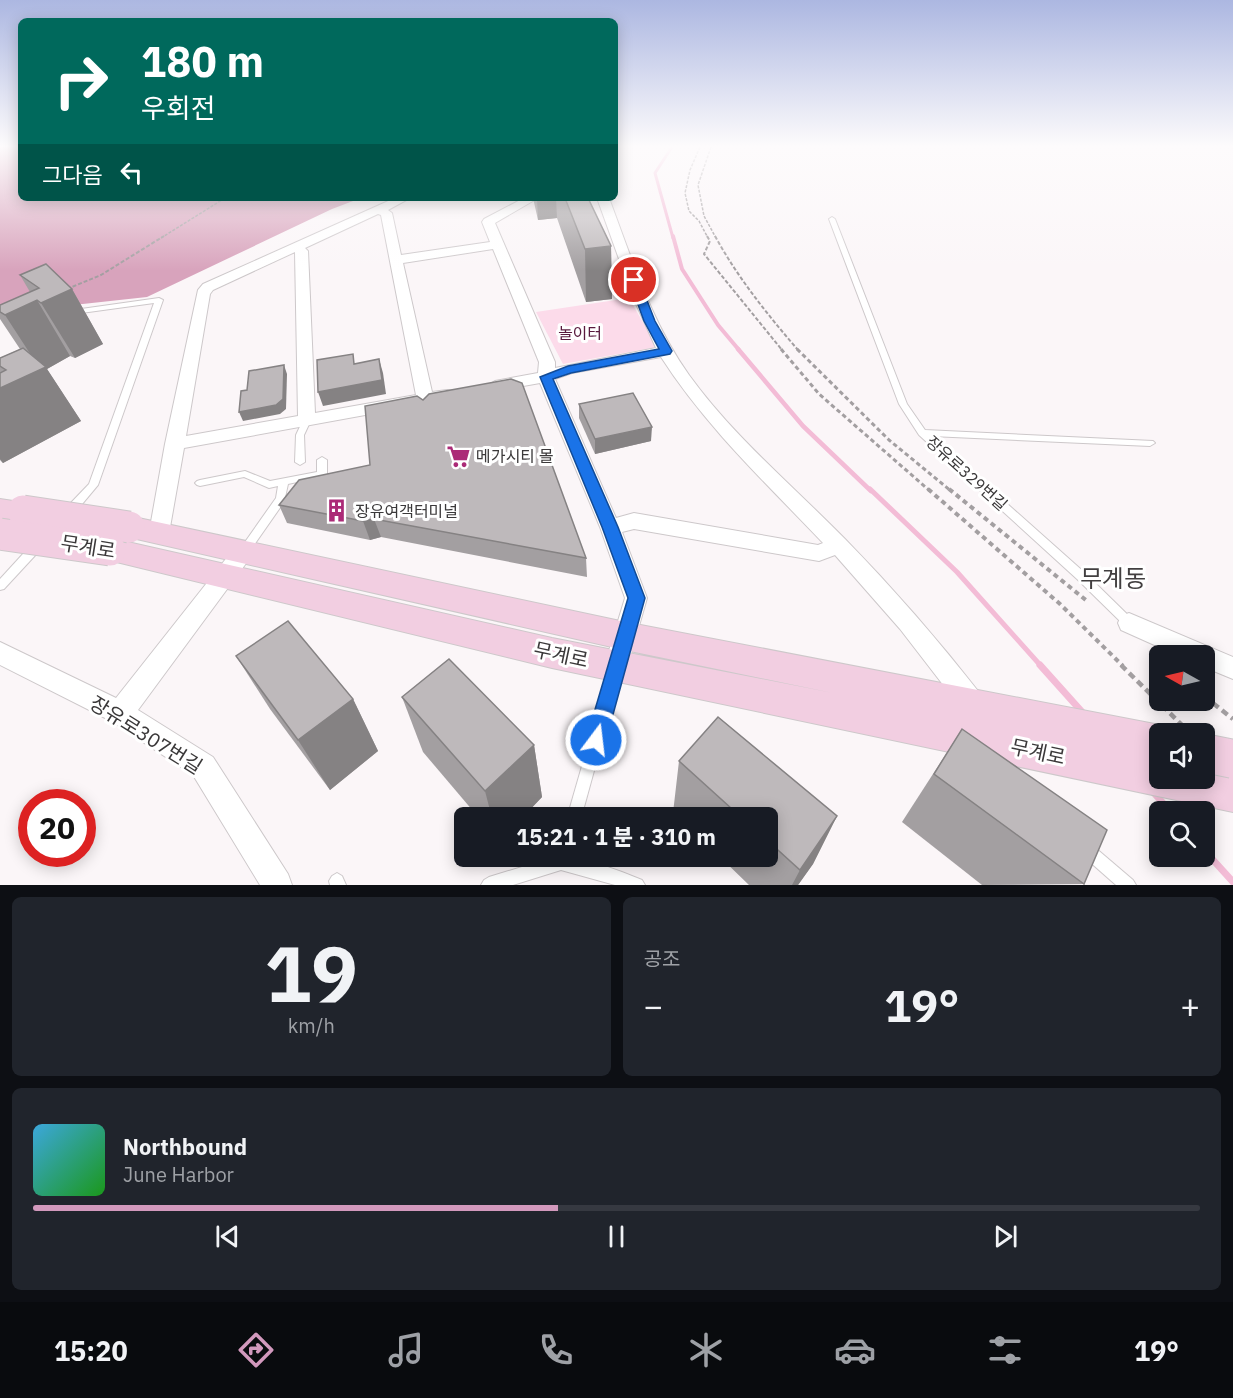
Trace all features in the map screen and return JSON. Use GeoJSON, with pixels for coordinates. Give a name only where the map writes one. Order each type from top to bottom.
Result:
{"type":"FeatureCollection","features":[{"type":"Feature","properties":{"kind":"main road","name":"무계로"},"geometry":{"type":"LineString","coordinates":[[11,510],[233,565],[997,733],[1149,774]]}},
{"type":"Feature","properties":{"kind":"main road","name":"무계로"},"geometry":{"type":"LineString","coordinates":[[0,534],[120,538],[159,532],[233,565]]}},
{"type":"Feature","properties":{"kind":"main road","name":"무계로"},"geometry":{"type":"LineString","coordinates":[[997,733],[1149,742]]}},
{"type":"Feature","properties":{"kind":"main road"},"geometry":{"type":"LineString","coordinates":[[1215,755],[1233,759]]}},
{"type":"Feature","properties":{"kind":"main road"},"geometry":{"type":"LineString","coordinates":[[1215,788],[1233,792]]}},
{"type":"Feature","properties":{"kind":"street"},"geometry":{"type":"LineString","coordinates":[[159,532],[203,293],[208,287],[398,201]]}},
{"type":"Feature","properties":{"kind":"street"},"geometry":{"type":"LineString","coordinates":[[526,201],[488,222],[547,362],[546,377],[610,527],[636,598],[621,652]]}},
{"type":"Feature","properties":{"kind":"street"},"geometry":{"type":"LineString","coordinates":[[604,201],[650,321],[666,351],[697,396],[740,445],[839,545],[997,733]]}},
{"type":"Feature","properties":{"kind":"street"},"geometry":{"type":"LineString","coordinates":[[378,210],[386,213],[425,402]]}},
{"type":"Feature","properties":{"kind":"street"},"geometry":{"type":"LineString","coordinates":[[397,260],[498,245]]}},
{"type":"Feature","properties":{"kind":"street"},"geometry":{"type":"LineString","coordinates":[[295,247],[302,251],[307,420]]}},
{"type":"Feature","properties":{"kind":"street"},"geometry":{"type":"LineString","coordinates":[[174,444],[425,402],[474,390],[546,377],[568,369],[666,351]]}},
{"type":"Feature","properties":{"kind":"street"},"geometry":{"type":"LineString","coordinates":[[610,527],[634,520],[819,553],[839,545]]}},
{"type":"Feature","properties":{"kind":"street"},"geometry":{"type":"LineString","coordinates":[[120,713],[233,565]]}},
{"type":"Feature","properties":{"kind":"street"},"geometry":{"type":"LineString","coordinates":[[1129,623],[1233,668]]}},
{"type":"Feature","properties":{"kind":"street","name":"장유로307번길"},"geometry":{"type":"LineString","coordinates":[[0,653],[120,713],[203,766],[277,885]]}},
{"type":"Feature","properties":{"kind":"lane","name":"장유로329번길"},"geometry":{"type":"LineString","coordinates":[[832,219],[903,404],[922,433],[1081,576],[1129,623]]}},
{"type":"Feature","properties":{"kind":"lane"},"geometry":{"type":"LineString","coordinates":[[0,586],[93,485],[159,300],[64,313]]}},
{"type":"Feature","properties":{"kind":"lane"},"geometry":{"type":"LineString","coordinates":[[300,462],[300,435],[307,420]]}},
{"type":"Feature","properties":{"kind":"lane"},"geometry":{"type":"LineString","coordinates":[[922,433],[1150,443]]}},
{"type":"Feature","properties":{"kind":"lane"},"geometry":{"type":"LineString","coordinates":[[200,483],[245,474],[269,485],[322,474],[322,460]]}},
{"type":"Feature","properties":{"kind":"lane"},"geometry":{"type":"LineString","coordinates":[[233,565],[281,499],[284,482]]}},
{"type":"Feature","properties":{"kind":"lane"},"geometry":{"type":"LineString","coordinates":[[577,807],[621,652]]}},
{"type":"Feature","properties":{"kind":"lane"},"geometry":{"type":"LineString","coordinates":[[1075,840],[1128,885]]}},
{"type":"Feature","properties":{"kind":"lane"},"geometry":{"type":"LineString","coordinates":[[489,885],[542,867]]}},
{"type":"Feature","properties":{"kind":"lane"},"geometry":{"type":"LineString","coordinates":[[584,867],[637,885]]}},
{"type":"Feature","properties":{"kind":"path"},"geometry":{"type":"LineString","coordinates":[[686,188],[689,211],[699,221],[710,241],[704,254],[712,260],[722,279],[730,284],[766,333],[819,394],[1060,604],[1179,723]]}},
{"type":"Feature","properties":{"kind":"path"},"geometry":{"type":"LineString","coordinates":[[699,188],[704,216],[728,260],[760,308],[809,362],[889,440],[1086,601],[1094,605]]}},
{"type":"Feature","properties":{"kind":"path"},"geometry":{"type":"LineString","coordinates":[[60,292],[101,275],[220,201]]}},
{"type":"Feature","properties":{"kind":"path"},"geometry":{"type":"LineString","coordinates":[[1129,623],[1149,653]]}},
{"type":"Feature","properties":{"kind":"path"},"geometry":{"type":"LineString","coordinates":[[1215,705],[1233,719]]}},
{"type":"Feature","properties":{"kind":"green space","name":"놀이터"},"geometry":{"type":"Polygon","coordinates":[[[629,298],[657,347],[563,364],[536,312],[629,298]]]}},
{"type":"Feature","properties":{"kind":"shaded area"},"geometry":{"type":"Polygon","coordinates":[[[0,188],[18,188],[18,201],[353,201],[147,297],[0,313],[0,188]]]}},
{"type":"Feature","properties":{"kind":"building"},"geometry":{"type":"Polygon","coordinates":[[[566,201],[589,201],[611,246],[585,249],[566,201]]]}},
{"type":"Feature","properties":{"kind":"building"},"geometry":{"type":"Polygon","coordinates":[[[46,264],[72,289],[41,303],[37,300],[5,315],[0,312],[0,305],[39,288],[20,275],[46,264]]]}},
{"type":"Feature","properties":{"kind":"building"},"geometry":{"type":"Polygon","coordinates":[[[23,348],[46,367],[0,388],[0,373],[6,370],[0,366],[0,358],[23,348]]]}},
{"type":"Feature","properties":{"kind":"building"},"geometry":{"type":"Polygon","coordinates":[[[353,354],[354,364],[379,359],[382,380],[318,392],[317,360],[353,354]]]}},
{"type":"Feature","properties":{"kind":"building"},"geometry":{"type":"Polygon","coordinates":[[[284,365],[283,399],[276,405],[239,412],[241,391],[247,390],[249,371],[284,365]]]}},
{"type":"Feature","properties":{"kind":"building","name":"메가시티 몰"},"geometry":{"type":"Polygon","coordinates":[[[511,379],[522,383],[586,558],[374,519],[363,521],[279,505],[299,480],[370,465],[365,406],[417,396],[423,400],[429,394],[511,379]]]}},
{"type":"Feature","properties":{"kind":"building"},"geometry":{"type":"Polygon","coordinates":[[[633,393],[652,427],[595,439],[579,404],[633,393]]]}},
{"type":"Feature","properties":{"kind":"building"},"geometry":{"type":"Polygon","coordinates":[[[288,621],[353,699],[298,740],[236,656],[288,621]]]}},
{"type":"Feature","properties":{"kind":"building"},"geometry":{"type":"Polygon","coordinates":[[[449,659],[534,745],[485,791],[402,697],[449,659]]]}},
{"type":"Feature","properties":{"kind":"building"},"geometry":{"type":"Polygon","coordinates":[[[718,717],[837,816],[800,870],[778,850],[778,807],[730,807],[679,761],[718,717]]]}},
{"type":"Feature","properties":{"kind":"building"},"geometry":{"type":"Polygon","coordinates":[[[962,729],[1107,830],[1084,884],[934,774],[962,729]]]}},
{"type":"Feature","properties":{"kind":"waterway"},"geometry":{"type":"LineString","coordinates":[[659,188],[673,238]]}},
{"type":"Feature","properties":{"kind":"waterway"},"geometry":{"type":"LineString","coordinates":[[673,236],[682,269],[718,325],[739,350]]}},
{"type":"Feature","properties":{"kind":"waterway"},"geometry":{"type":"LineString","coordinates":[[738,349],[803,426],[871,491]]}},
{"type":"Feature","properties":{"kind":"waterway"},"geometry":{"type":"LineString","coordinates":[[870,489],[957,572],[1041,666]]}},
{"type":"Feature","properties":{"kind":"waterway"},"geometry":{"type":"LineString","coordinates":[[1040,665],[1083,713]]}},
{"type":"Feature","properties":{"kind":"waterway"},"geometry":{"type":"LineString","coordinates":[[1154,793],[1161,801]]}},
{"type":"Feature","properties":{"kind":"waterway"},"geometry":{"type":"LineString","coordinates":[[1215,862],[1233,882]]}},
{"type":"Feature","properties":{"kind":"place","name":"메가시티 몰"},"geometry":{"type":"Point","coordinates":[458,456]}},
{"type":"Feature","properties":{"kind":"place","name":"장유여객터미널"},"geometry":{"type":"Point","coordinates":[337,511]}},
{"type":"Feature","properties":{"kind":"district","name":"무계동"},"geometry":{"type":"Point","coordinates":[1113,579]}},
{"type":"Feature","properties":{"kind":"route"},"geometry":{"type":"LineString","coordinates":[[596,740],[636,598],[610,527],[546,377],[568,369],[666,351],[650,321],[634,280]]}}]}
